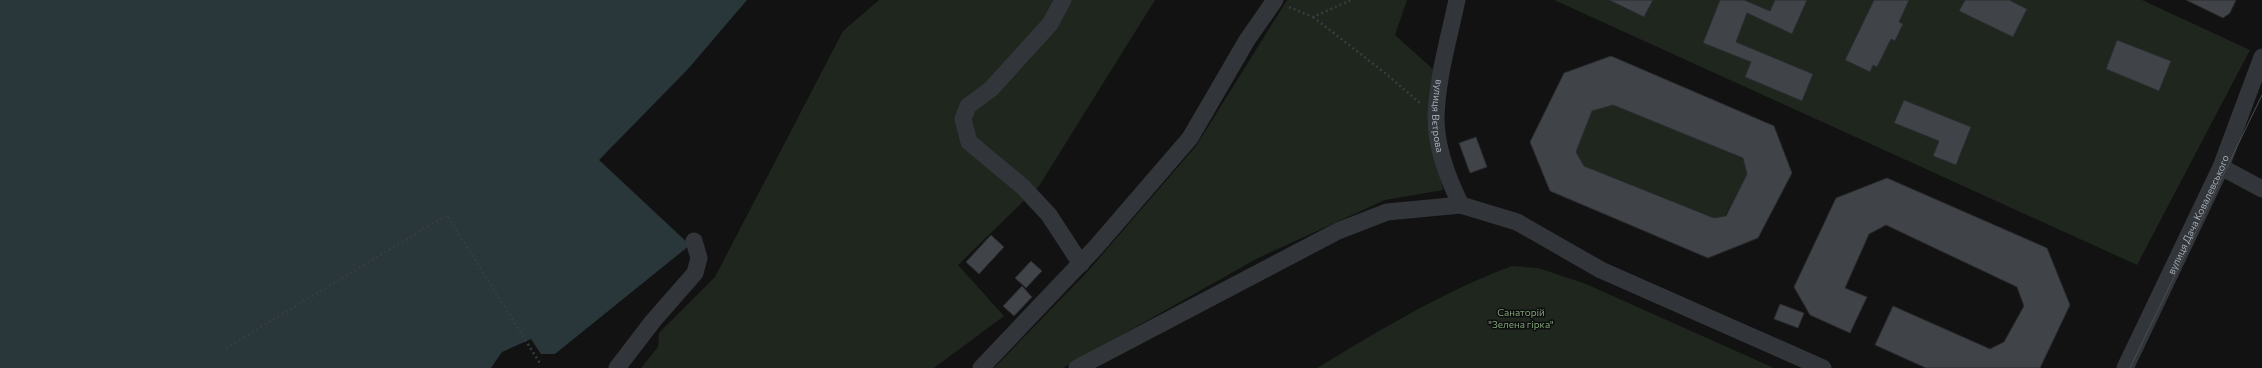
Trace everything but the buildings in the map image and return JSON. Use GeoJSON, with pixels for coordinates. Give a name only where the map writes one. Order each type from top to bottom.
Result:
{"type":"FeatureCollection","features":[{"type":"Feature","properties":{"kind":"street"},"geometry":{"type":"LineString","coordinates":[[1063,0],[1050,24],[990,89],[968,106],[963,119],[969,142],[1022,187],[1049,215],[1081,264]]}},
{"type":"Feature","properties":{"kind":"street"},"geometry":{"type":"LineString","coordinates":[[981,368],[1081,264],[1190,138],[1247,40],[1274,0]]}},
{"type":"Feature","properties":{"kind":"street","name":"вулиця Вєтрова"},"geometry":{"type":"LineString","coordinates":[[1456,0],[1442,73],[1436,118],[1439,142],[1448,180],[1461,205]]}},
{"type":"Feature","properties":{"kind":"street","name":"вулиця Дача Ковалевського"},"geometry":{"type":"LineString","coordinates":[[2124,368],[2221,167],[2262,57]]}},
{"type":"Feature","properties":{"kind":"street"},"geometry":{"type":"LineString","coordinates":[[2221,167],[2262,189]]}},
{"type":"Feature","properties":{"kind":"street"},"geometry":{"type":"LineString","coordinates":[[1077,368],[1338,231],[1387,212],[1461,205],[1517,222],[1601,270],[1823,368]]}},
{"type":"Feature","properties":{"kind":"street"},"geometry":{"type":"LineString","coordinates":[[617,368],[694,273],[699,258],[694,241]]}},
{"type":"Feature","properties":{"kind":"path"},"geometry":{"type":"LineString","coordinates":[[1274,0],[1313,17],[1385,73],[1436,118]]}},
{"type":"Feature","properties":{"kind":"path"},"geometry":{"type":"LineString","coordinates":[[1313,17],[1351,0]]}},
{"type":"Feature","properties":{"kind":"path"},"geometry":{"type":"LineString","coordinates":[[226,348],[447,215],[541,365]]}},
{"type":"Feature","properties":{"kind":"green space"},"geometry":{"type":"Polygon","coordinates":[[[879,0],[1155,0],[1039,186],[958,265],[1004,316],[934,368],[641,368],[658,347],[659,333],[715,277],[843,31],[879,0]]]}},
{"type":"Feature","properties":{"kind":"green space"},"geometry":{"type":"Polygon","coordinates":[[[1287,0],[1407,0],[1395,35],[1434,70],[1431,131],[1443,190],[1385,200],[1258,258],[1063,368],[994,368],[1088,271],[1196,146],[1287,0]]]}},
{"type":"Feature","properties":{"kind":"green space"},"geometry":{"type":"Polygon","coordinates":[[[1554,0],[2142,0],[2250,50],[2137,265],[1554,0]]]}},
{"type":"Feature","properties":{"kind":"green space"},"geometry":{"type":"Polygon","coordinates":[[[1613,105],[1743,158],[1747,174],[1725,216],[1714,218],[1584,166],[1576,152],[1592,111],[1613,105]]]}},
{"type":"Feature","properties":{"kind":"green space","name":"Санаторій \"Зелена гірка\""},"geometry":{"type":"Polygon","coordinates":[[[1512,266],[1538,268],[1586,284],[1774,368],[1317,368],[1412,312],[1486,276],[1512,266]]]}},
{"type":"Feature","properties":{"kind":"shaded area"},"geometry":{"type":"Polygon","coordinates":[[[0,0],[747,0],[688,69],[599,160],[690,245],[555,354],[541,354],[531,339],[502,352],[491,368],[0,368],[0,0]]]}},
{"type":"Feature","properties":{"kind":"tram line"},"geometry":{"type":"LineString","coordinates":[[2130,368],[2262,95]]}}]}
